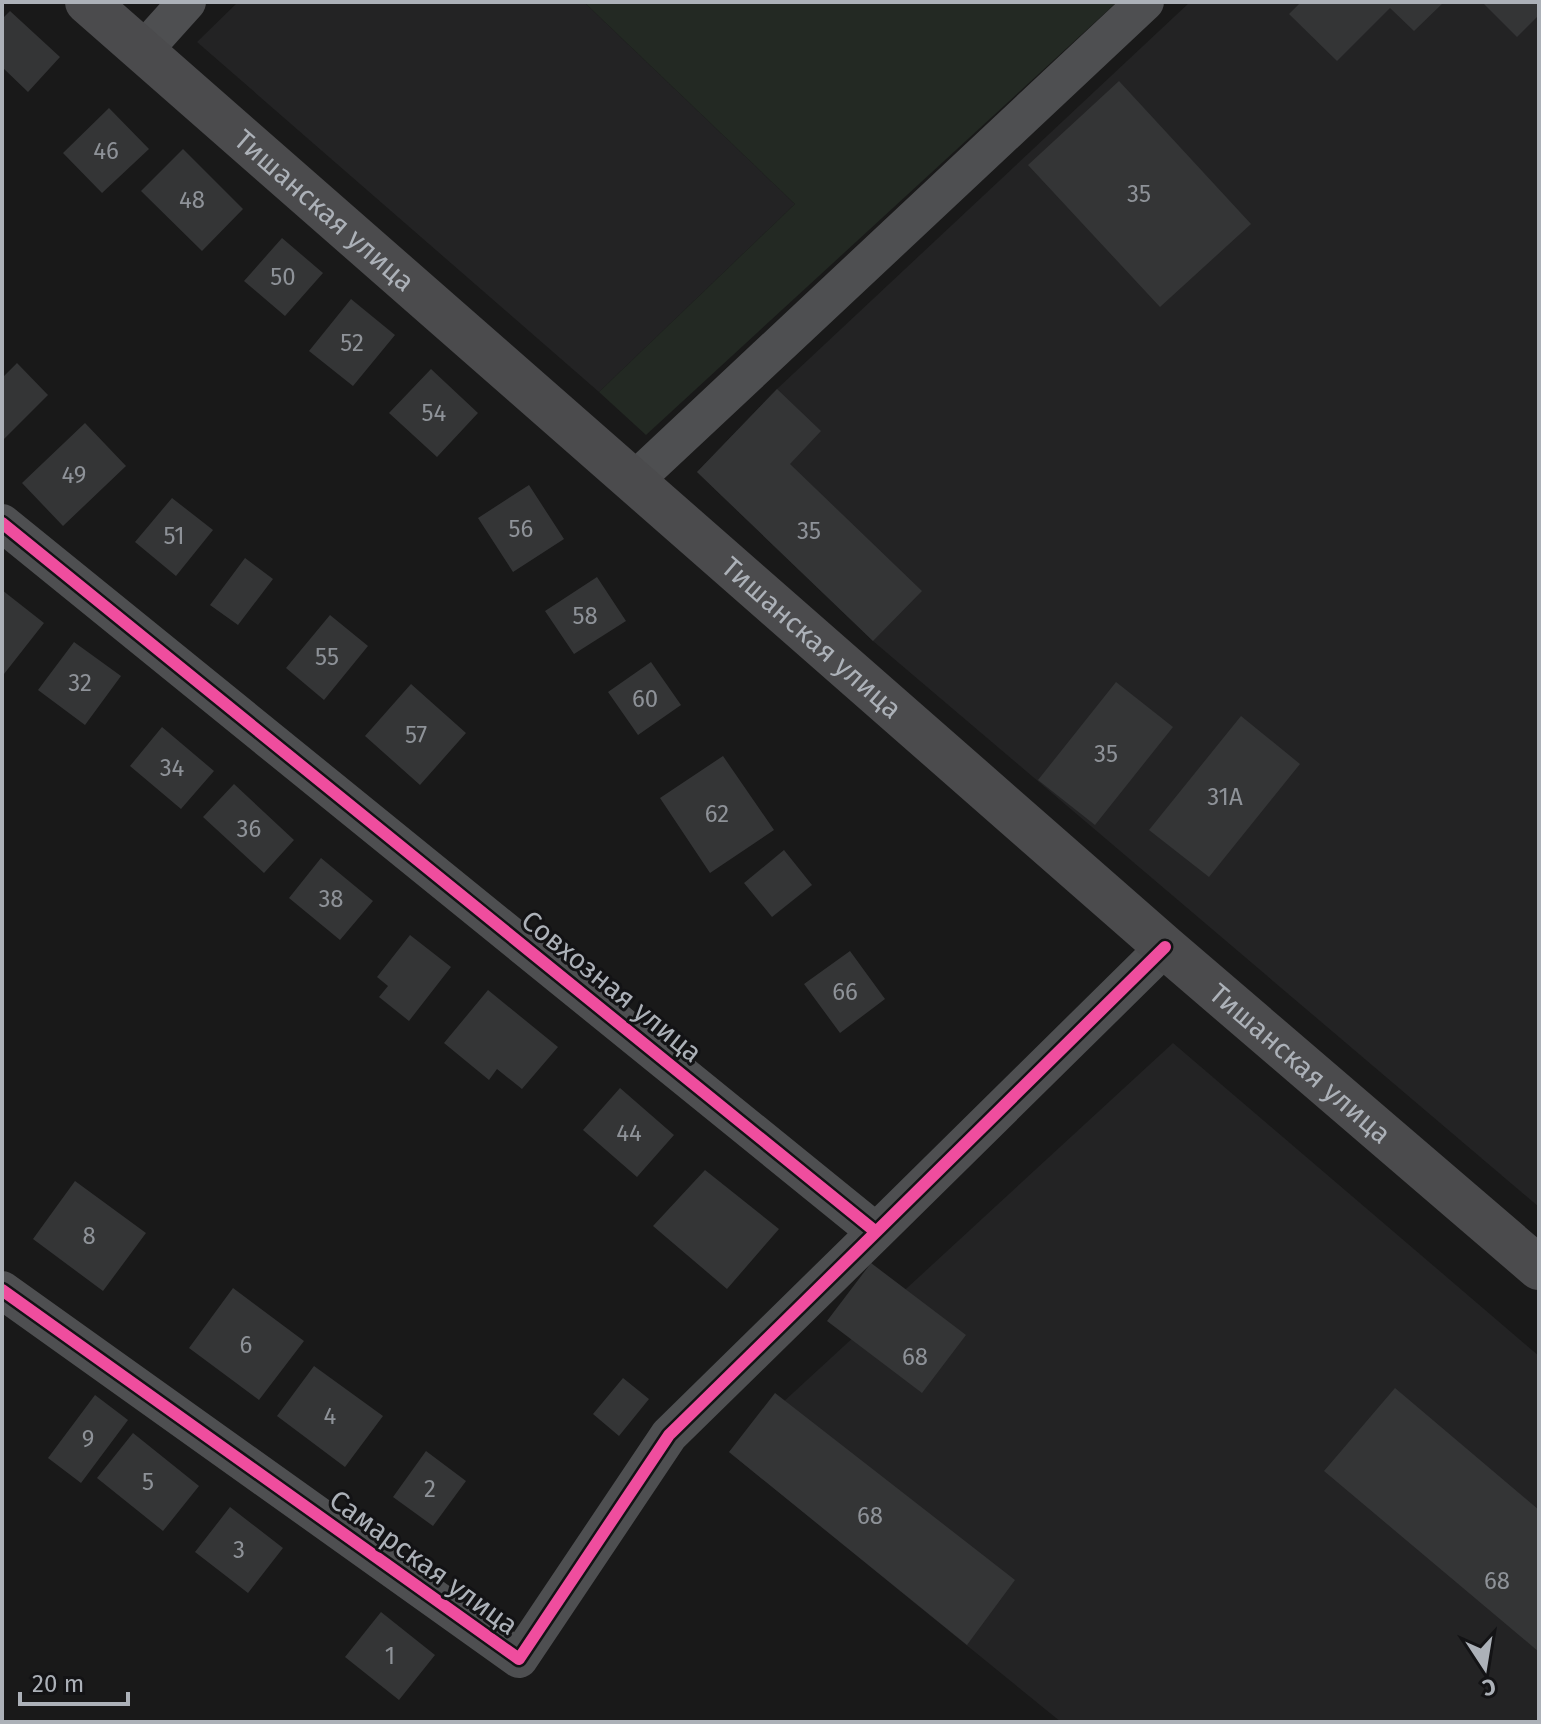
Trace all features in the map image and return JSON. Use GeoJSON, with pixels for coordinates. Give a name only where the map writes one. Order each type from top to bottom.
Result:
{"type":"FeatureCollection","features":[{"type":"Feature","properties":{"kind":"main road","name":"Тишанская улица"},"geometry":{"type":"LineString","coordinates":[[87,2],[1165,947],[1539,1268]]}},
{"type":"Feature","properties":{"kind":"street"},"geometry":{"type":"LineString","coordinates":[[142,52],[187,2]]}},
{"type":"Feature","properties":{"kind":"street"},"geometry":{"type":"LineString","coordinates":[[635,480],[1145,2]]}},
{"type":"Feature","properties":{"kind":"street","name":"Совхозная улица"},"geometry":{"type":"LineString","coordinates":[[2,523],[876,1232]]}},
{"type":"Feature","properties":{"kind":"street"},"geometry":{"type":"LineString","coordinates":[[876,1232],[1165,947]]}},
{"type":"Feature","properties":{"kind":"street","name":"Самарская улица"},"geometry":{"type":"LineString","coordinates":[[2,1290],[519,1659],[669,1435],[876,1232]]}},
{"type":"Feature","properties":{"kind":"shaded area"},"geometry":{"type":"Polygon","coordinates":[[[238,2],[584,2],[795,204],[599,392],[197,42],[238,2]]]}},
{"type":"Feature","properties":{"kind":"shaded area"},"geometry":{"type":"Polygon","coordinates":[[[584,2],[1117,2],[646,435],[599,392],[795,204],[584,2]]]}},
{"type":"Feature","properties":{"kind":"shaded area"},"geometry":{"type":"Polygon","coordinates":[[[1190,2],[1539,2],[1539,1207],[873,641],[697,472],[777,389],[1190,2]]]}},
{"type":"Feature","properties":{"kind":"shaded area"},"geometry":{"type":"Polygon","coordinates":[[[1173,1043],[1539,1356],[1539,1722],[1061,1722],[729,1452],[1173,1043]]]}},
{"type":"Feature","properties":{"kind":"building"},"geometry":{"type":"Polygon","coordinates":[[[1301,2],[1444,2],[1414,31],[1390,8],[1337,61],[1289,14],[1301,2]]]}},
{"type":"Feature","properties":{"kind":"building"},"geometry":{"type":"Polygon","coordinates":[[[1482,2],[1539,2],[1539,15],[1517,37],[1482,2]]]}},
{"type":"Feature","properties":{"kind":"building"},"geometry":{"type":"Polygon","coordinates":[[[10,11],[60,57],[28,92],[2,67],[2,19],[10,11]]]}},
{"type":"Feature","properties":{"kind":"building"},"geometry":{"type":"Polygon","coordinates":[[[1119,81],[1251,224],[1160,307],[1028,165],[1119,81]]]}},
{"type":"Feature","properties":{"kind":"building"},"geometry":{"type":"Polygon","coordinates":[[[109,108],[149,149],[102,193],[63,153],[109,108]]]}},
{"type":"Feature","properties":{"kind":"building"},"geometry":{"type":"Polygon","coordinates":[[[183,149],[243,209],[202,251],[141,191],[183,149]]]}},
{"type":"Feature","properties":{"kind":"building"},"geometry":{"type":"Polygon","coordinates":[[[282,238],[323,273],[285,316],[244,281],[282,238]]]}},
{"type":"Feature","properties":{"kind":"building"},"geometry":{"type":"Polygon","coordinates":[[[351,299],[395,335],[353,386],[309,351],[351,299]]]}},
{"type":"Feature","properties":{"kind":"building"},"geometry":{"type":"Polygon","coordinates":[[[17,363],[48,395],[2,441],[2,378],[17,363]]]}},
{"type":"Feature","properties":{"kind":"building"},"geometry":{"type":"Polygon","coordinates":[[[431,369],[478,413],[437,457],[389,413],[431,369]]]}},
{"type":"Feature","properties":{"kind":"building"},"geometry":{"type":"Polygon","coordinates":[[[777,389],[821,431],[790,464],[922,591],[873,641],[697,472],[777,389]]]}},
{"type":"Feature","properties":{"kind":"building"},"geometry":{"type":"Polygon","coordinates":[[[85,423],[126,466],[63,526],[22,483],[85,423]]]}},
{"type":"Feature","properties":{"kind":"building"},"geometry":{"type":"Polygon","coordinates":[[[529,485],[564,539],[513,572],[478,518],[529,485]]]}},
{"type":"Feature","properties":{"kind":"building"},"geometry":{"type":"Polygon","coordinates":[[[172,498],[213,530],[176,576],[135,542],[172,498]]]}},
{"type":"Feature","properties":{"kind":"building"},"geometry":{"type":"Polygon","coordinates":[[[245,558],[273,579],[238,625],[210,605],[245,558]]]}},
{"type":"Feature","properties":{"kind":"building"},"geometry":{"type":"Polygon","coordinates":[[[597,577],[626,621],[574,654],[545,611],[597,577]]]}},
{"type":"Feature","properties":{"kind":"building"},"geometry":{"type":"Polygon","coordinates":[[[2,590],[44,623],[4,674],[2,672],[2,590]]]}},
{"type":"Feature","properties":{"kind":"building"},"geometry":{"type":"Polygon","coordinates":[[[330,615],[368,646],[324,700],[286,668],[330,615]]]}},
{"type":"Feature","properties":{"kind":"building"},"geometry":{"type":"Polygon","coordinates":[[[74,642],[121,676],[85,725],[38,690],[74,642]]]}},
{"type":"Feature","properties":{"kind":"building"},"geometry":{"type":"Polygon","coordinates":[[[651,662],[681,705],[638,735],[608,692],[651,662]]]}},
{"type":"Feature","properties":{"kind":"building"},"geometry":{"type":"Polygon","coordinates":[[[1116,682],[1173,727],[1095,825],[1038,780],[1116,682]]]}},
{"type":"Feature","properties":{"kind":"building"},"geometry":{"type":"Polygon","coordinates":[[[411,684],[466,733],[420,785],[365,736],[411,684]]]}},
{"type":"Feature","properties":{"kind":"building"},"geometry":{"type":"Polygon","coordinates":[[[1241,716],[1300,764],[1209,877],[1149,830],[1241,716]]]}},
{"type":"Feature","properties":{"kind":"building"},"geometry":{"type":"Polygon","coordinates":[[[162,727],[214,771],[181,809],[130,766],[162,727]]]}},
{"type":"Feature","properties":{"kind":"building"},"geometry":{"type":"Polygon","coordinates":[[[723,756],[774,830],[710,873],[660,798],[723,756]]]}},
{"type":"Feature","properties":{"kind":"building"},"geometry":{"type":"Polygon","coordinates":[[[234,784],[294,840],[264,873],[203,817],[234,784]]]}},
{"type":"Feature","properties":{"kind":"building"},"geometry":{"type":"Polygon","coordinates":[[[784,850],[812,885],[772,917],[744,883],[784,850]]]}},
{"type":"Feature","properties":{"kind":"building"},"geometry":{"type":"Polygon","coordinates":[[[321,858],[373,901],[340,940],[289,898],[321,858]]]}},
{"type":"Feature","properties":{"kind":"building"},"geometry":{"type":"Polygon","coordinates":[[[410,935],[451,967],[409,1021],[379,997],[388,986],[377,977],[410,935]]]}},
{"type":"Feature","properties":{"kind":"building"},"geometry":{"type":"Polygon","coordinates":[[[850,951],[885,999],[840,1033],[804,984],[850,951]]]}},
{"type":"Feature","properties":{"kind":"building"},"geometry":{"type":"Polygon","coordinates":[[[488,990],[558,1047],[522,1089],[497,1069],[489,1080],[444,1043],[488,990]]]}},
{"type":"Feature","properties":{"kind":"building"},"geometry":{"type":"Polygon","coordinates":[[[620,1088],[674,1135],[637,1177],[583,1130],[620,1088]]]}},
{"type":"Feature","properties":{"kind":"building"},"geometry":{"type":"Polygon","coordinates":[[[705,1170],[779,1229],[727,1289],[653,1226],[705,1170]]]}},
{"type":"Feature","properties":{"kind":"building"},"geometry":{"type":"Polygon","coordinates":[[[75,1181],[146,1233],[103,1291],[33,1239],[75,1181]]]}},
{"type":"Feature","properties":{"kind":"building"},"geometry":{"type":"Polygon","coordinates":[[[871,1263],[966,1335],[922,1393],[827,1321],[871,1263]]]}},
{"type":"Feature","properties":{"kind":"building"},"geometry":{"type":"Polygon","coordinates":[[[233,1288],[304,1341],[259,1400],[189,1348],[233,1288]]]}},
{"type":"Feature","properties":{"kind":"building"},"geometry":{"type":"Polygon","coordinates":[[[314,1366],[383,1416],[345,1467],[277,1416],[314,1366]]]}},
{"type":"Feature","properties":{"kind":"building"},"geometry":{"type":"Polygon","coordinates":[[[623,1378],[649,1399],[619,1436],[593,1414],[623,1378]]]}},
{"type":"Feature","properties":{"kind":"building"},"geometry":{"type":"Polygon","coordinates":[[[1395,1388],[1539,1510],[1539,1652],[1324,1471],[1395,1388]]]}},
{"type":"Feature","properties":{"kind":"building"},"geometry":{"type":"Polygon","coordinates":[[[775,1393],[1015,1580],[967,1645],[729,1452],[775,1393]]]}},
{"type":"Feature","properties":{"kind":"building"},"geometry":{"type":"Polygon","coordinates":[[[95,1395],[128,1420],[81,1483],[48,1458],[95,1395]]]}},
{"type":"Feature","properties":{"kind":"building"},"geometry":{"type":"Polygon","coordinates":[[[133,1433],[199,1486],[163,1531],[97,1478],[133,1433]]]}},
{"type":"Feature","properties":{"kind":"building"},"geometry":{"type":"Polygon","coordinates":[[[426,1451],[466,1481],[433,1526],[393,1497],[426,1451]]]}},
{"type":"Feature","properties":{"kind":"building"},"geometry":{"type":"Polygon","coordinates":[[[230,1507],[283,1548],[248,1593],[195,1552],[230,1507]]]}},
{"type":"Feature","properties":{"kind":"building"},"geometry":{"type":"Polygon","coordinates":[[[381,1612],[435,1655],[399,1700],[345,1657],[381,1612]]]}},
{"type":"Feature","properties":{"kind":"cycle path"},"geometry":{"type":"LineString","coordinates":[[2,523],[876,1232],[1165,947]]}},
{"type":"Feature","properties":{"kind":"cycle path"},"geometry":{"type":"LineString","coordinates":[[2,1290],[519,1659],[669,1435],[876,1232]]}}]}
